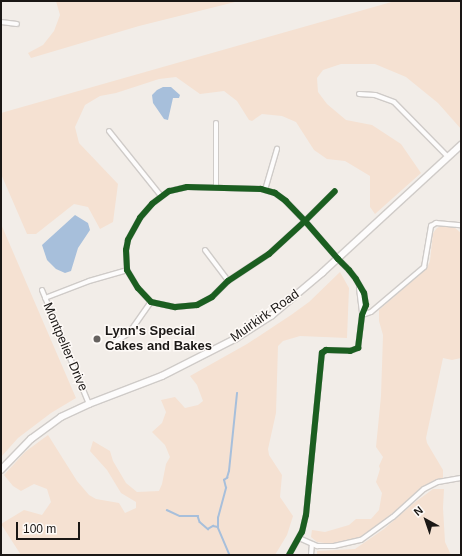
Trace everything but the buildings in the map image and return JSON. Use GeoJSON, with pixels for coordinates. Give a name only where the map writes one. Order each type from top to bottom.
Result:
{"type":"FeatureCollection","features":[{"type":"Feature","properties":{"kind":"main road","name":"Muirkirk Road"},"geometry":{"type":"LineString","coordinates":[[1,470],[47,426],[89,404],[162,376],[235,339],[281,308],[338,259],[461,145]]}},
{"type":"Feature","properties":{"kind":"street"},"geometry":{"type":"LineString","coordinates":[[1,22],[17,24]]}},
{"type":"Feature","properties":{"kind":"street"},"geometry":{"type":"LineString","coordinates":[[359,94],[375,95],[394,102],[448,157]]}},
{"type":"Feature","properties":{"kind":"street"},"geometry":{"type":"LineString","coordinates":[[216,123],[216,187]]}},
{"type":"Feature","properties":{"kind":"street"},"geometry":{"type":"LineString","coordinates":[[109,131],[161,196]]}},
{"type":"Feature","properties":{"kind":"street"},"geometry":{"type":"LineString","coordinates":[[266,190],[277,149]]}},
{"type":"Feature","properties":{"kind":"street"},"geometry":{"type":"LineString","coordinates":[[289,555],[299,538],[306,515],[321,356],[323,351],[350,351],[358,348],[362,315],[366,304],[364,293],[350,270],[338,259],[306,221],[281,197],[266,190],[216,187],[182,187],[161,196],[140,218],[130,236],[126,250],[128,270],[135,284],[151,302],[175,307],[191,306],[205,302],[228,281],[269,254],[306,221],[335,191]]}},
{"type":"Feature","properties":{"kind":"street"},"geometry":{"type":"LineString","coordinates":[[362,315],[371,312],[424,267],[431,226],[436,223],[461,225]]}},
{"type":"Feature","properties":{"kind":"street"},"geometry":{"type":"LineString","coordinates":[[204,250],[228,281]]}},
{"type":"Feature","properties":{"kind":"street"},"geometry":{"type":"LineString","coordinates":[[45,298],[89,281],[128,270]]}},
{"type":"Feature","properties":{"kind":"street","name":"Montpelier Drive"},"geometry":{"type":"LineString","coordinates":[[42,290],[89,404]]}},
{"type":"Feature","properties":{"kind":"street"},"geometry":{"type":"LineString","coordinates":[[114,342],[126,335],[151,302]]}},
{"type":"Feature","properties":{"kind":"street"},"geometry":{"type":"LineString","coordinates":[[299,538],[312,544],[334,546],[362,540],[393,517],[424,489],[438,482],[461,478]]}},
{"type":"Feature","properties":{"kind":"street"},"geometry":{"type":"LineString","coordinates":[[311,555],[312,544]]}},
{"type":"Feature","properties":{"kind":"shaded area"},"geometry":{"type":"Polygon","coordinates":[[[56,1],[239,1],[139,26],[31,58],[28,53],[43,45],[54,31],[60,15],[56,1]]]}},
{"type":"Feature","properties":{"kind":"shaded area"},"geometry":{"type":"Polygon","coordinates":[[[395,1],[461,1],[461,129],[438,103],[406,77],[375,64],[341,64],[323,70],[317,78],[318,92],[327,104],[346,120],[372,125],[401,144],[421,173],[375,214],[370,207],[370,176],[345,161],[327,159],[314,150],[296,122],[282,116],[262,114],[252,121],[249,120],[237,101],[224,91],[200,94],[176,77],[159,79],[116,93],[100,96],[85,105],[75,127],[79,143],[118,184],[113,222],[100,229],[88,207],[74,204],[36,234],[27,234],[1,174],[1,113],[395,1]]]}},
{"type":"Feature","properties":{"kind":"shaded area"},"geometry":{"type":"Polygon","coordinates":[[[1,224],[76,398],[51,413],[18,438],[1,457],[1,224]]]}},
{"type":"Feature","properties":{"kind":"shaded area"},"geometry":{"type":"Polygon","coordinates":[[[441,226],[454,227],[461,233],[461,358],[452,360],[443,358],[426,438],[427,443],[443,470],[443,478],[419,489],[390,517],[354,541],[332,544],[317,542],[311,537],[312,530],[325,532],[349,525],[356,519],[371,519],[379,510],[382,493],[376,482],[380,469],[379,466],[383,457],[376,447],[381,396],[383,335],[379,321],[379,310],[427,268],[430,261],[433,233],[441,226]]]}},
{"type":"Feature","properties":{"kind":"shaded area"},"geometry":{"type":"Polygon","coordinates":[[[340,272],[349,288],[347,338],[300,336],[283,341],[278,346],[276,413],[268,449],[269,455],[282,475],[280,497],[293,516],[287,535],[275,555],[21,555],[1,524],[24,510],[42,515],[51,502],[47,489],[34,484],[21,491],[13,486],[4,475],[25,452],[48,435],[77,481],[89,495],[96,499],[119,503],[125,513],[136,508],[136,502],[121,493],[107,470],[90,451],[93,441],[110,451],[113,461],[126,483],[137,492],[159,491],[166,464],[170,457],[165,445],[152,432],[162,423],[166,412],[161,400],[175,397],[185,408],[198,405],[203,401],[197,385],[190,376],[247,344],[291,315],[309,302],[340,272]]]}},
{"type":"Feature","properties":{"kind":"shaded area"},"geometry":{"type":"Polygon","coordinates":[[[433,489],[444,489],[443,508],[445,542],[451,555],[317,555],[317,551],[355,549],[384,529],[433,489]]]}},
{"type":"Feature","properties":{"kind":"water"},"geometry":{"type":"Polygon","coordinates":[[[163,87],[171,87],[180,95],[179,98],[173,98],[168,120],[164,119],[153,103],[152,95],[163,87]]]}},
{"type":"Feature","properties":{"kind":"water"},"geometry":{"type":"Polygon","coordinates":[[[75,215],[88,223],[90,230],[78,248],[71,271],[65,273],[56,269],[47,260],[42,245],[75,215]]]}},
{"type":"Feature","properties":{"kind":"waterway"},"geometry":{"type":"LineString","coordinates":[[218,527],[218,518],[226,488],[224,480],[227,478],[229,471],[237,393]]}},
{"type":"Feature","properties":{"kind":"waterway"},"geometry":{"type":"LineString","coordinates":[[167,510],[180,516],[198,516],[200,522],[208,529],[213,526],[218,527],[230,555]]}},
{"type":"Feature","properties":{"kind":"cycle path"},"geometry":{"type":"LineString","coordinates":[[289,555],[302,532],[306,515],[322,353],[326,350],[350,351],[358,348],[362,315],[366,305],[364,293],[349,270],[338,259],[305,221],[286,201],[275,193],[261,189],[187,187],[169,191],[152,204],[140,218],[128,240],[126,250],[127,270],[138,288],[151,302],[175,307],[197,305],[212,297],[228,281],[269,254],[305,221],[335,191]]}},
{"type":"Feature","properties":{"kind":"place","name":"Lynn's Special Cakes and Bakes"},"geometry":{"type":"Point","coordinates":[97,339]}}]}
